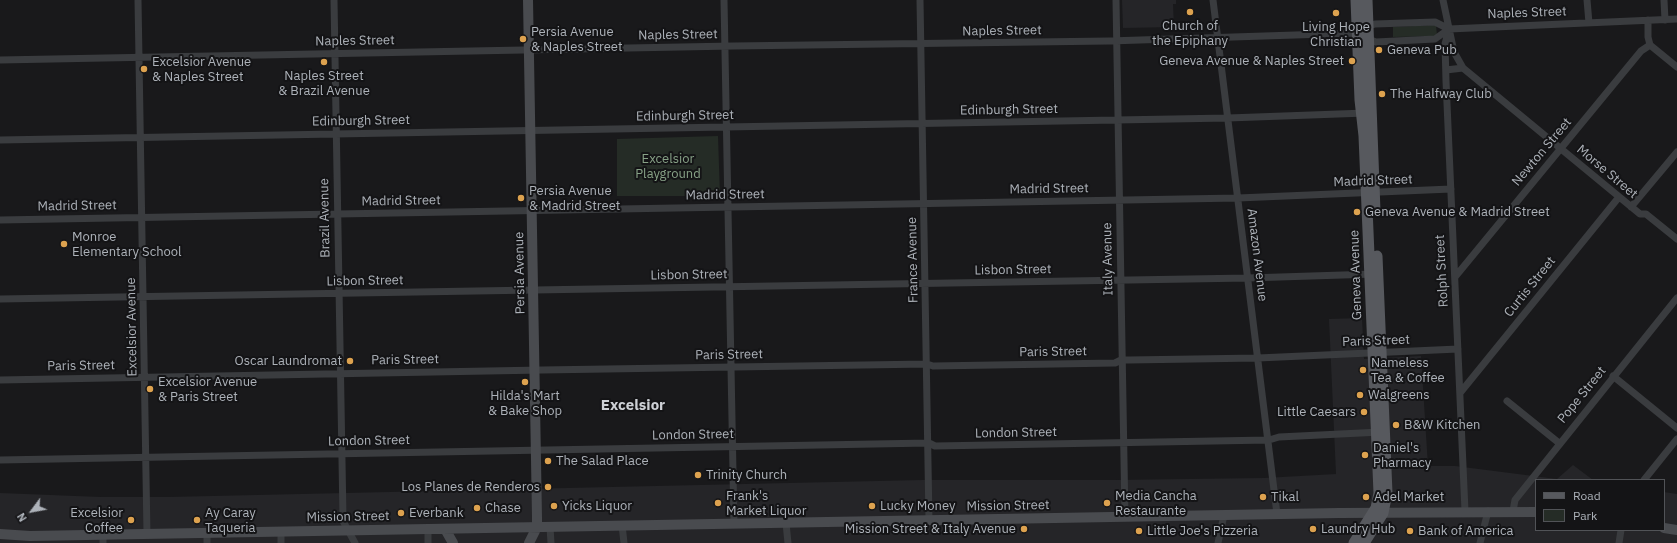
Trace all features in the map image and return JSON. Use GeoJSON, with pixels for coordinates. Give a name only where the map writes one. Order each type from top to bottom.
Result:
{"type":"FeatureCollection","features":[{"type":"Feature","properties":{"kind":"main road","name":"Persia Avenue"},"geometry":{"type":"LineString","coordinates":[[528,0],[537,527],[530,543]]}},
{"type":"Feature","properties":{"kind":"main road","name":"Geneva Avenue"},"geometry":{"type":"LineString","coordinates":[[1356,0],[1357,34],[1366,113],[1381,432],[1378,513],[1364,543]]}},
{"type":"Feature","properties":{"kind":"main road","name":"Geneva Avenue"},"geometry":{"type":"LineString","coordinates":[[1366,113],[1368,40],[1367,0]]}},
{"type":"Feature","properties":{"kind":"main road","name":"Mission Street"},"geometry":{"type":"LineString","coordinates":[[0,534],[30,540],[103,539],[147,534],[207,538],[281,531],[1277,514],[1488,511],[1535,512]]}},
{"type":"Feature","properties":{"kind":"main road","name":"Geneva Avenue"},"geometry":{"type":"LineString","coordinates":[[1354,543],[1378,513]]}},
{"type":"Feature","properties":{"kind":"main road"},"geometry":{"type":"LineString","coordinates":[[1665,528],[1677,530]]}},
{"type":"Feature","properties":{"kind":"main road"},"geometry":{"type":"LineString","coordinates":[[445,529],[453,543]]}},
{"type":"Feature","properties":{"kind":"street","name":"Excelsior Avenue"},"geometry":{"type":"LineString","coordinates":[[138,0],[147,534]]}},
{"type":"Feature","properties":{"kind":"street","name":"Brazil Avenue"},"geometry":{"type":"LineString","coordinates":[[334,0],[335,134],[343,521],[355,543]]}},
{"type":"Feature","properties":{"kind":"street"},"geometry":{"type":"LineString","coordinates":[[724,0],[734,524]]}},
{"type":"Feature","properties":{"kind":"street","name":"France Avenue"},"geometry":{"type":"LineString","coordinates":[[920,0],[929,520]]}},
{"type":"Feature","properties":{"kind":"street","name":"Italy Avenue"},"geometry":{"type":"LineString","coordinates":[[1116,0],[1121,360],[1125,517]]}},
{"type":"Feature","properties":{"kind":"street","name":"Amazon Avenue"},"geometry":{"type":"LineString","coordinates":[[1213,0],[1269,440],[1277,514]]}},
{"type":"Feature","properties":{"kind":"street","name":"Rolph Street"},"geometry":{"type":"LineString","coordinates":[[1443,0],[1454,52],[1463,68]]}},
{"type":"Feature","properties":{"kind":"street"},"geometry":{"type":"LineString","coordinates":[[1587,0],[1589,23]]}},
{"type":"Feature","properties":{"kind":"street"},"geometry":{"type":"LineString","coordinates":[[1664,0],[1665,20]]}},
{"type":"Feature","properties":{"kind":"street","name":"Naples Street"},"geometry":{"type":"LineString","coordinates":[[1357,34],[1368,26],[1381,24],[1435,22],[1449,29],[1677,19]]}},
{"type":"Feature","properties":{"kind":"street"},"geometry":{"type":"LineString","coordinates":[[1648,20],[1648,37],[1650,45],[1677,67]]}},
{"type":"Feature","properties":{"kind":"street","name":"Naples Street"},"geometry":{"type":"LineString","coordinates":[[0,60],[725,46],[1116,41],[1357,34],[1368,40],[1376,42],[1435,39],[1449,29]]}},
{"type":"Feature","properties":{"kind":"street","name":"Rolph Street"},"geometry":{"type":"LineString","coordinates":[[1449,29],[1445,44],[1465,512]]}},
{"type":"Feature","properties":{"kind":"street","name":"Newton Street"},"geometry":{"type":"LineString","coordinates":[[1455,277],[1641,51],[1650,45]]}},
{"type":"Feature","properties":{"kind":"street"},"geometry":{"type":"LineString","coordinates":[[1446,70],[1463,68]]}},
{"type":"Feature","properties":{"kind":"street","name":"Morse Street"},"geometry":{"type":"LineString","coordinates":[[1463,68],[1631,207],[1640,214],[1646,214],[1677,239]]}},
{"type":"Feature","properties":{"kind":"street","name":"Edinburgh Street"},"geometry":{"type":"LineString","coordinates":[[0,140],[1228,118],[1366,113]]}},
{"type":"Feature","properties":{"kind":"street"},"geometry":{"type":"LineString","coordinates":[[1631,207],[1677,152]]}},
{"type":"Feature","properties":{"kind":"street","name":"Madrid Street"},"geometry":{"type":"LineString","coordinates":[[0,220],[1238,198],[1451,189]]}},
{"type":"Feature","properties":{"kind":"street","name":"Curtis Street"},"geometry":{"type":"LineString","coordinates":[[1460,393],[1619,197]]}},
{"type":"Feature","properties":{"kind":"street","name":"Lisbon Street"},"geometry":{"type":"LineString","coordinates":[[0,299],[1248,278],[1374,274]]}},
{"type":"Feature","properties":{"kind":"street","name":"Pope Street"},"geometry":{"type":"LineString","coordinates":[[1513,511],[1515,500],[1559,443],[1677,298]]}},
{"type":"Feature","properties":{"kind":"street","name":"Paris Street"},"geometry":{"type":"LineString","coordinates":[[0,380],[927,364],[933,366],[1115,363],[1121,360],[1258,358],[1458,349]]}},
{"type":"Feature","properties":{"kind":"street"},"geometry":{"type":"LineString","coordinates":[[1613,376],[1677,428]]}},
{"type":"Feature","properties":{"kind":"street"},"geometry":{"type":"LineString","coordinates":[[1507,401],[1559,443]]}},
{"type":"Feature","properties":{"kind":"street","name":"London Street"},"geometry":{"type":"LineString","coordinates":[[0,460],[928,443],[935,446],[1123,443],[1269,440],[1279,437],[1381,432]]}},
{"type":"Feature","properties":{"kind":"street"},"geometry":{"type":"LineString","coordinates":[[1645,479],[1677,439]]}},
{"type":"Feature","properties":{"kind":"street"},"geometry":{"type":"LineString","coordinates":[[1480,543],[1488,511]]}},
{"type":"Feature","properties":{"kind":"street"},"geometry":{"type":"LineString","coordinates":[[1218,543],[1224,515]]}},
{"type":"Feature","properties":{"kind":"street"},"geometry":{"type":"LineString","coordinates":[[786,523],[788,543]]}},
{"type":"Feature","properties":{"kind":"street"},"geometry":{"type":"LineString","coordinates":[[622,525],[624,543]]}},
{"type":"Feature","properties":{"kind":"street"},"geometry":{"type":"LineString","coordinates":[[550,527],[551,543]]}},
{"type":"Feature","properties":{"kind":"street"},"geometry":{"type":"LineString","coordinates":[[428,529],[428,543]]}},
{"type":"Feature","properties":{"kind":"street"},"geometry":{"type":"LineString","coordinates":[[281,531],[281,543]]}},
{"type":"Feature","properties":{"kind":"street"},"geometry":{"type":"LineString","coordinates":[[1619,543],[1621,531]]}},
{"type":"Feature","properties":{"kind":"shaded area"},"geometry":{"type":"Polygon","coordinates":[[[1122,0],[1176,0],[1176,4],[1173,4],[1174,27],[1123,28],[1122,0]]]}},
{"type":"Feature","properties":{"kind":"shaded area"},"geometry":{"type":"Polygon","coordinates":[[[1362,318],[1364,359],[1421,356],[1428,466],[1455,466],[1557,479],[1535,479],[1535,531],[1665,531],[1665,492],[1677,494],[1677,543],[0,543],[0,493],[101,497],[168,497],[922,480],[1264,478],[1336,474],[1329,319],[1362,318]]]}},
{"type":"Feature","properties":{"kind":"shaded area"},"geometry":{"type":"Polygon","coordinates":[[[1573,465],[1592,479],[1557,479],[1573,465]]]}},
{"type":"Feature","properties":{"kind":"green space"},"geometry":{"type":"Polygon","coordinates":[[[1436,25],[1437,36],[1393,37],[1393,27],[1436,25]]]}},
{"type":"Feature","properties":{"kind":"green space","name":"Excelsior Playground"},"geometry":{"type":"Polygon","coordinates":[[[718,136],[720,196],[617,196],[617,139],[718,136]]]}},
{"type":"Feature","properties":{"kind":"place","name":"Church of the Epiphany"},"geometry":{"type":"Point","coordinates":[1190,12]}},
{"type":"Feature","properties":{"kind":"place","name":"Living Hope Christian"},"geometry":{"type":"Point","coordinates":[1336,13]}},
{"type":"Feature","properties":{"kind":"place","name":"Persia Avenue & Naples Street"},"geometry":{"type":"Point","coordinates":[523,39]}},
{"type":"Feature","properties":{"kind":"place","name":"Geneva Pub"},"geometry":{"type":"Point","coordinates":[1379,50]}},
{"type":"Feature","properties":{"kind":"place","name":"Geneva Avenue & Naples Street"},"geometry":{"type":"Point","coordinates":[1352,61]}},
{"type":"Feature","properties":{"kind":"place","name":"Naples Street & Brazil Avenue"},"geometry":{"type":"Point","coordinates":[324,62]}},
{"type":"Feature","properties":{"kind":"place","name":"Excelsior Avenue & Naples Street"},"geometry":{"type":"Point","coordinates":[144,69]}},
{"type":"Feature","properties":{"kind":"place","name":"The Halfway Club"},"geometry":{"type":"Point","coordinates":[1382,94]}},
{"type":"Feature","properties":{"kind":"place","name":"Persia Avenue & Madrid Street"},"geometry":{"type":"Point","coordinates":[521,198]}},
{"type":"Feature","properties":{"kind":"place","name":"Geneva Avenue & Madrid Street"},"geometry":{"type":"Point","coordinates":[1357,212]}},
{"type":"Feature","properties":{"kind":"place","name":"Monroe Elementary School"},"geometry":{"type":"Point","coordinates":[64,244]}},
{"type":"Feature","properties":{"kind":"place","name":"Oscar Laundromat"},"geometry":{"type":"Point","coordinates":[350,361]}},
{"type":"Feature","properties":{"kind":"place","name":"Nameless Tea & Coffee"},"geometry":{"type":"Point","coordinates":[1363,370]}},
{"type":"Feature","properties":{"kind":"place","name":"Hilda's Mart & Bake Shop"},"geometry":{"type":"Point","coordinates":[525,382]}},
{"type":"Feature","properties":{"kind":"place","name":"Excelsior Avenue & Paris Street"},"geometry":{"type":"Point","coordinates":[150,389]}},
{"type":"Feature","properties":{"kind":"place","name":"Walgreens"},"geometry":{"type":"Point","coordinates":[1360,395]}},
{"type":"Feature","properties":{"kind":"place","name":"Little Caesars"},"geometry":{"type":"Point","coordinates":[1364,412]}},
{"type":"Feature","properties":{"kind":"place","name":"B&W Kitchen"},"geometry":{"type":"Point","coordinates":[1396,425]}},
{"type":"Feature","properties":{"kind":"place","name":"Daniel's Pharmacy"},"geometry":{"type":"Point","coordinates":[1365,455]}},
{"type":"Feature","properties":{"kind":"place","name":"The Salad Place"},"geometry":{"type":"Point","coordinates":[548,461]}},
{"type":"Feature","properties":{"kind":"place","name":"Trinity Church"},"geometry":{"type":"Point","coordinates":[698,475]}},
{"type":"Feature","properties":{"kind":"place","name":"Los Planes de Renderos"},"geometry":{"type":"Point","coordinates":[548,487]}},
{"type":"Feature","properties":{"kind":"place","name":"Tikal"},"geometry":{"type":"Point","coordinates":[1263,497]}},
{"type":"Feature","properties":{"kind":"place","name":"Adel Market"},"geometry":{"type":"Point","coordinates":[1366,497]}},
{"type":"Feature","properties":{"kind":"place","name":"Frank's Market Liquor"},"geometry":{"type":"Point","coordinates":[718,503]}},
{"type":"Feature","properties":{"kind":"place","name":"Media Cancha Restaurante"},"geometry":{"type":"Point","coordinates":[1107,503]}},
{"type":"Feature","properties":{"kind":"place","name":"Yicks Liquor"},"geometry":{"type":"Point","coordinates":[554,506]}},
{"type":"Feature","properties":{"kind":"place","name":"Lucky Money"},"geometry":{"type":"Point","coordinates":[872,506]}},
{"type":"Feature","properties":{"kind":"place","name":"Chase"},"geometry":{"type":"Point","coordinates":[477,508]}},
{"type":"Feature","properties":{"kind":"place","name":"Everbank"},"geometry":{"type":"Point","coordinates":[401,513]}},
{"type":"Feature","properties":{"kind":"place","name":"Excelsior Coffee"},"geometry":{"type":"Point","coordinates":[131,520]}},
{"type":"Feature","properties":{"kind":"place","name":"Ay Caray Taqueria"},"geometry":{"type":"Point","coordinates":[197,520]}},
{"type":"Feature","properties":{"kind":"place","name":"Mission Street & Italy Avenue"},"geometry":{"type":"Point","coordinates":[1024,529]}},
{"type":"Feature","properties":{"kind":"place","name":"Laundry Hub"},"geometry":{"type":"Point","coordinates":[1313,529]}},
{"type":"Feature","properties":{"kind":"place","name":"Little Joe's Pizzeria"},"geometry":{"type":"Point","coordinates":[1139,531]}},
{"type":"Feature","properties":{"kind":"place","name":"Bank of America"},"geometry":{"type":"Point","coordinates":[1410,531]}},
{"type":"Feature","properties":{"kind":"district","name":"Excelsior"},"geometry":{"type":"Point","coordinates":[633,406]}}]}
